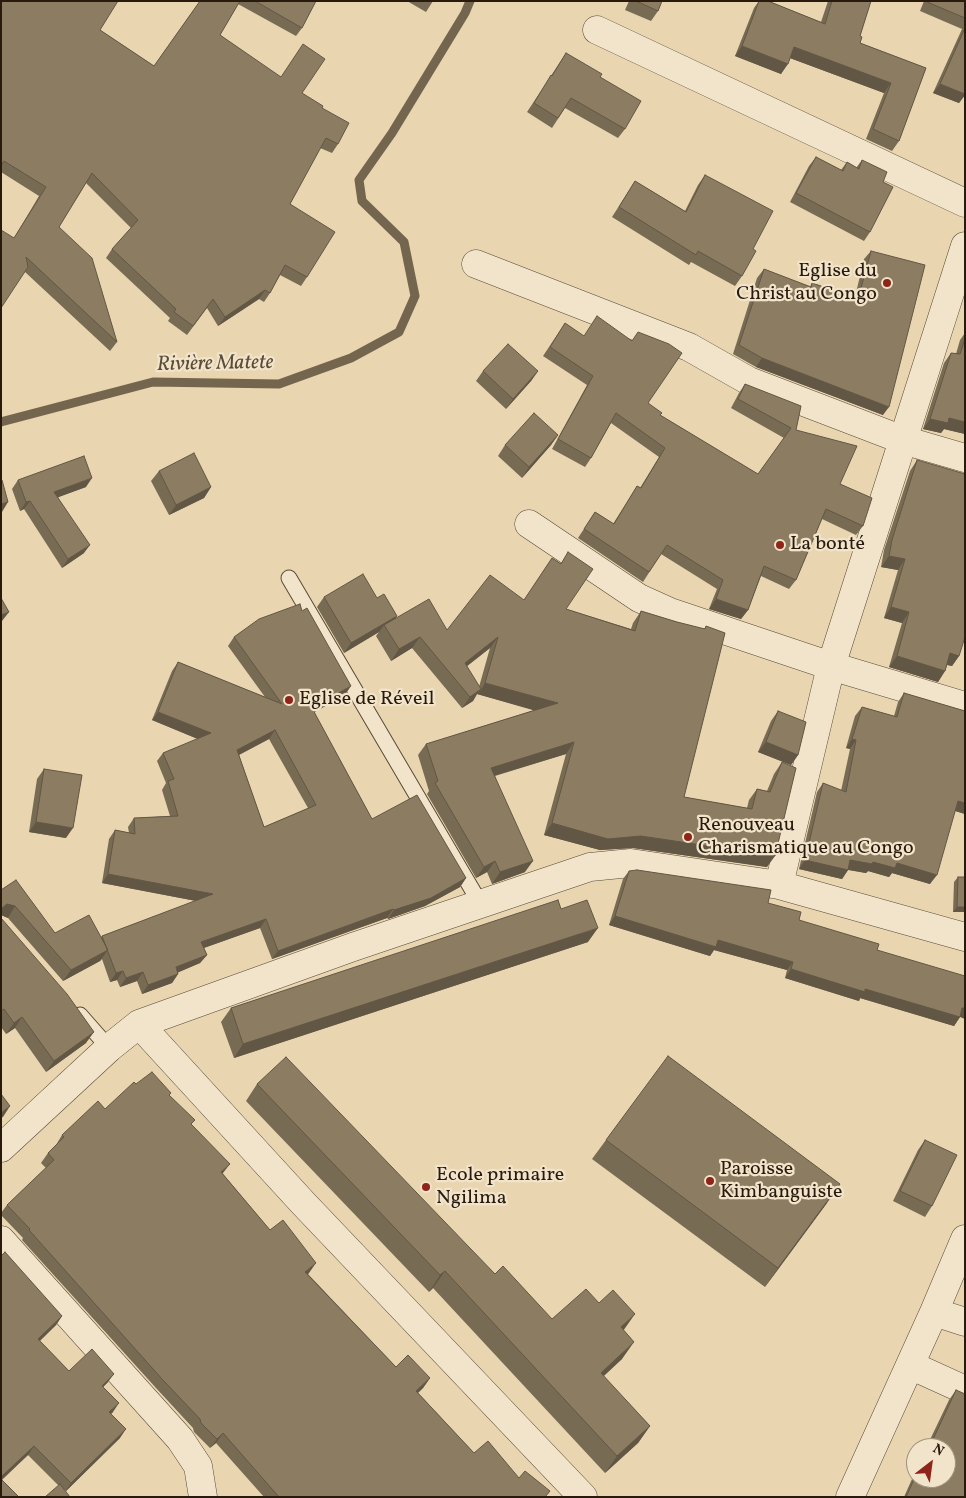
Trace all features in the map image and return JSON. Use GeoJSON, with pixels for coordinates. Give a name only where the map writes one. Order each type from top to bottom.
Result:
{"type":"FeatureCollection","features":[{"type":"Feature","properties":{"kind":"street"},"geometry":{"type":"LineString","coordinates":[[597,30],[965,203]]}},
{"type":"Feature","properties":{"kind":"street"},"geometry":{"type":"LineString","coordinates":[[779,885],[831,666],[965,246]]}},
{"type":"Feature","properties":{"kind":"street"},"geometry":{"type":"LineString","coordinates":[[476,264],[689,347],[749,381],[903,440],[965,458]]}},
{"type":"Feature","properties":{"kind":"street"},"geometry":{"type":"LineString","coordinates":[[529,524],[639,598],[670,612],[831,666],[965,706]]}},
{"type":"Feature","properties":{"kind":"street"},"geometry":{"type":"LineString","coordinates":[[1,1148],[109,1048],[139,1024],[480,903],[590,867],[631,863],[779,885],[965,937]]}},
{"type":"Feature","properties":{"kind":"street"},"geometry":{"type":"LineString","coordinates":[[139,1024],[303,1203],[583,1497]]}},
{"type":"Feature","properties":{"kind":"street"},"geometry":{"type":"LineString","coordinates":[[850,1497],[965,1239]]}},
{"type":"Feature","properties":{"kind":"street"},"geometry":{"type":"LineString","coordinates":[[1,1240],[180,1440],[198,1466],[203,1497]]}},
{"type":"Feature","properties":{"kind":"street"},"geometry":{"type":"LineString","coordinates":[[934,1312],[965,1322]]}},
{"type":"Feature","properties":{"kind":"street"},"geometry":{"type":"LineString","coordinates":[[910,1365],[965,1390]]}},
{"type":"Feature","properties":{"kind":"lane"},"geometry":{"type":"LineString","coordinates":[[289,578],[480,903]]}},
{"type":"Feature","properties":{"kind":"lane"},"geometry":{"type":"LineString","coordinates":[[71,1004],[109,1048]]}},
{"type":"Feature","properties":{"kind":"building"},"geometry":{"type":"Polygon","coordinates":[[[1,1],[118,1],[100,30],[154,66],[200,1],[240,1],[220,35],[281,77],[303,44],[325,59],[302,93],[323,106],[322,108],[349,123],[338,144],[326,138],[290,204],[335,232],[307,277],[285,265],[270,293],[265,290],[225,317],[213,299],[193,326],[174,312],[176,309],[112,249],[138,220],[92,173],[59,227],[92,258],[117,342],[26,257],[28,267],[1,308],[1,230],[14,238],[46,187],[4,161],[1,166],[1,1]]]}},
{"type":"Feature","properties":{"kind":"building"},"geometry":{"type":"Polygon","coordinates":[[[255,1],[316,1],[302,28],[255,1]]]}},
{"type":"Feature","properties":{"kind":"building"},"geometry":{"type":"Polygon","coordinates":[[[636,1],[662,1],[658,11],[636,1]]]}},
{"type":"Feature","properties":{"kind":"building"},"geometry":{"type":"Polygon","coordinates":[[[759,1],[768,1],[825,24],[832,1],[871,1],[860,36],[862,37],[860,43],[926,68],[899,141],[873,129],[891,83],[794,47],[788,64],[742,46],[759,1]]]}},
{"type":"Feature","properties":{"kind":"building"},"geometry":{"type":"Polygon","coordinates":[[[965,1],[965,18],[927,2],[965,1]]]}},
{"type":"Feature","properties":{"kind":"building"},"geometry":{"type":"Polygon","coordinates":[[[965,28],[965,94],[940,84],[965,28]]]}},
{"type":"Feature","properties":{"kind":"building"},"geometry":{"type":"Polygon","coordinates":[[[566,53],[602,74],[600,77],[641,101],[625,129],[571,98],[558,118],[534,103],[566,53]]]}},
{"type":"Feature","properties":{"kind":"building"},"geometry":{"type":"Polygon","coordinates":[[[816,157],[843,171],[847,162],[859,169],[862,160],[887,172],[883,182],[893,187],[870,232],[796,193],[816,157]]]}},
{"type":"Feature","properties":{"kind":"building"},"geometry":{"type":"Polygon","coordinates":[[[705,175],[773,211],[753,249],[756,251],[742,276],[698,251],[696,255],[619,207],[635,181],[686,212],[705,175]]]}},
{"type":"Feature","properties":{"kind":"building"},"geometry":{"type":"Polygon","coordinates":[[[871,251],[925,265],[889,407],[762,358],[739,345],[764,269],[811,287],[812,283],[858,299],[871,251]]]}},
{"type":"Feature","properties":{"kind":"building"},"geometry":{"type":"Polygon","coordinates":[[[597,316],[632,341],[638,332],[669,344],[682,353],[648,403],[662,413],[660,415],[758,474],[791,428],[738,399],[745,384],[801,406],[796,430],[857,446],[840,484],[872,498],[863,526],[826,509],[796,580],[764,566],[748,610],[716,599],[723,580],[667,545],[649,572],[584,529],[595,512],[614,524],[637,486],[641,488],[665,448],[616,413],[591,458],[558,439],[593,376],[550,347],[565,323],[584,336],[597,316]]]}},
{"type":"Feature","properties":{"kind":"building"},"geometry":{"type":"Polygon","coordinates":[[[965,339],[965,422],[949,418],[948,423],[930,419],[951,353],[960,354],[965,339]]]}},
{"type":"Feature","properties":{"kind":"building"},"geometry":{"type":"Polygon","coordinates":[[[508,344],[538,371],[513,399],[483,371],[508,344]]]}},
{"type":"Feature","properties":{"kind":"building"},"geometry":{"type":"Polygon","coordinates":[[[534,413],[558,435],[529,467],[505,445],[534,413]]]}},
{"type":"Feature","properties":{"kind":"building"},"geometry":{"type":"Polygon","coordinates":[[[194,453],[211,487],[176,505],[159,471],[194,453]]]}},
{"type":"Feature","properties":{"kind":"building"},"geometry":{"type":"Polygon","coordinates":[[[84,456],[92,478],[54,492],[90,545],[68,559],[30,501],[26,502],[18,480],[84,456]]]}},
{"type":"Feature","properties":{"kind":"building"},"geometry":{"type":"Polygon","coordinates":[[[917,460],[965,474],[965,637],[959,656],[950,653],[945,671],[897,656],[909,612],[891,607],[905,559],[889,556],[892,540],[917,460]]]}},
{"type":"Feature","properties":{"kind":"building"},"geometry":{"type":"Polygon","coordinates":[[[1,480],[8,502],[1,504],[1,480]]]}},
{"type":"Feature","properties":{"kind":"building"},"geometry":{"type":"Polygon","coordinates":[[[568,552],[593,569],[566,609],[635,631],[641,611],[705,629],[706,626],[725,633],[684,797],[752,809],[757,789],[770,792],[782,762],[796,768],[775,856],[641,836],[608,839],[552,823],[574,742],[491,768],[533,861],[500,872],[495,861],[484,867],[435,783],[438,781],[426,744],[558,703],[485,683],[498,637],[465,663],[481,689],[470,697],[420,637],[399,649],[384,625],[429,599],[447,630],[490,575],[524,600],[552,558],[561,564],[568,552]]]}},
{"type":"Feature","properties":{"kind":"building"},"geometry":{"type":"Polygon","coordinates":[[[363,574],[377,598],[384,594],[397,616],[351,643],[324,597],[363,574]]]}},
{"type":"Feature","properties":{"kind":"building"},"geometry":{"type":"Polygon","coordinates":[[[1,598],[9,612],[1,615],[1,598]]]}},
{"type":"Feature","properties":{"kind":"building"},"geometry":{"type":"Polygon","coordinates":[[[300,604],[302,611],[307,608],[351,686],[312,708],[372,819],[417,795],[466,878],[431,898],[393,909],[278,951],[266,919],[201,942],[207,955],[176,967],[178,974],[148,985],[143,972],[126,978],[123,971],[116,973],[102,936],[213,894],[108,874],[115,830],[135,834],[134,818],[178,816],[168,781],[174,779],[163,753],[211,733],[158,712],[178,662],[282,704],[234,637],[259,619],[300,604]],[[275,730],[237,750],[264,827],[316,805],[275,730]]]}},
{"type":"Feature","properties":{"kind":"building"},"geometry":{"type":"Polygon","coordinates":[[[904,693],[965,711],[965,803],[958,801],[937,875],[897,863],[895,868],[873,862],[872,864],[850,860],[848,870],[805,860],[823,783],[846,792],[856,740],[852,739],[862,707],[897,717],[904,693]]]}},
{"type":"Feature","properties":{"kind":"building"},"geometry":{"type":"Polygon","coordinates":[[[778,711],[806,722],[798,755],[766,742],[778,711]]]}},
{"type":"Feature","properties":{"kind":"building"},"geometry":{"type":"Polygon","coordinates":[[[44,769],[82,775],[73,828],[36,822],[44,769]]]}},
{"type":"Feature","properties":{"kind":"building"},"geometry":{"type":"Polygon","coordinates":[[[637,870],[771,890],[768,903],[801,912],[799,920],[879,944],[877,950],[965,976],[965,1008],[962,1008],[960,1017],[865,989],[865,992],[791,969],[793,962],[718,940],[716,947],[615,916],[629,871],[637,870]]]}},
{"type":"Feature","properties":{"kind":"building"},"geometry":{"type":"Polygon","coordinates":[[[958,877],[965,877],[965,907],[957,907],[958,877]]]}},
{"type":"Feature","properties":{"kind":"building"},"geometry":{"type":"Polygon","coordinates":[[[16,880],[55,933],[89,915],[108,950],[71,970],[15,906],[7,904],[1,909],[1,890],[16,880]]]}},
{"type":"Feature","properties":{"kind":"building"},"geometry":{"type":"Polygon","coordinates":[[[558,900],[561,909],[587,900],[598,928],[243,1044],[231,1008],[558,900]]]}},
{"type":"Feature","properties":{"kind":"building"},"geometry":{"type":"Polygon","coordinates":[[[1,918],[67,994],[94,1032],[54,1061],[22,1017],[14,1023],[4,1009],[1,1011],[1,918]]]}},
{"type":"Feature","properties":{"kind":"building","name":"Paroisse Kimbanguiste"},"geometry":{"type":"Polygon","coordinates":[[[668,1056],[840,1184],[778,1268],[606,1140],[668,1056]]]}},
{"type":"Feature","properties":{"kind":"building"},"geometry":{"type":"Polygon","coordinates":[[[286,1057],[495,1274],[503,1266],[552,1319],[586,1289],[599,1303],[613,1290],[635,1314],[621,1327],[634,1342],[601,1373],[650,1426],[617,1456],[445,1271],[440,1275],[257,1084],[286,1057]]]}},
{"type":"Feature","properties":{"kind":"building"},"geometry":{"type":"Polygon","coordinates":[[[152,1072],[171,1093],[169,1095],[195,1120],[191,1124],[230,1164],[221,1172],[270,1230],[283,1220],[316,1263],[305,1272],[396,1367],[408,1355],[430,1378],[416,1391],[474,1453],[488,1441],[519,1478],[525,1471],[550,1491],[545,1497],[279,1497],[223,1433],[217,1439],[201,1423],[200,1419],[7,1205],[54,1160],[48,1153],[64,1137],[62,1135],[98,1101],[105,1109],[134,1082],[136,1084],[152,1072]]]}},
{"type":"Feature","properties":{"kind":"building"},"geometry":{"type":"Polygon","coordinates":[[[1,1094],[10,1106],[1,1113],[1,1094]]]}},
{"type":"Feature","properties":{"kind":"building"},"geometry":{"type":"Polygon","coordinates":[[[925,1140],[957,1155],[932,1206],[900,1191],[925,1140]]]}},
{"type":"Feature","properties":{"kind":"building"},"geometry":{"type":"Polygon","coordinates":[[[5,1252],[62,1316],[38,1339],[69,1371],[92,1349],[114,1374],[102,1386],[119,1403],[109,1412],[126,1429],[71,1483],[34,1446],[1,1477],[1,1256],[5,1252]]]}},
{"type":"Feature","properties":{"kind":"building"},"geometry":{"type":"Polygon","coordinates":[[[956,1390],[965,1394],[965,1497],[906,1497],[910,1488],[956,1488],[956,1438],[934,1438],[956,1390]]]}},
{"type":"Feature","properties":{"kind":"building"},"geometry":{"type":"Polygon","coordinates":[[[1,1479],[19,1497],[1,1497],[1,1479]]]}},
{"type":"Feature","properties":{"kind":"building"},"geometry":{"type":"Polygon","coordinates":[[[60,1484],[70,1497],[45,1497],[60,1484]]]}},
{"type":"Feature","properties":{"kind":"waterway","name":"Rivière Matete"},"geometry":{"type":"LineString","coordinates":[[1,422],[153,382],[279,384],[351,358],[399,332],[415,296],[404,242],[362,201],[359,180],[392,133],[465,13],[470,1]]}},
{"type":"Feature","properties":{"kind":"place","name":"Eglise du Christ au Congo"},"geometry":{"type":"Point","coordinates":[887,283]}},
{"type":"Feature","properties":{"kind":"place","name":"La bonté"},"geometry":{"type":"Point","coordinates":[780,545]}},
{"type":"Feature","properties":{"kind":"place","name":"Eglise de Réveil"},"geometry":{"type":"Point","coordinates":[289,700]}},
{"type":"Feature","properties":{"kind":"place","name":"Renouveau Charismatique au Congo"},"geometry":{"type":"Point","coordinates":[688,837]}},
{"type":"Feature","properties":{"kind":"place","name":"Paroisse Kimbanguiste"},"geometry":{"type":"Point","coordinates":[710,1181]}},
{"type":"Feature","properties":{"kind":"place","name":"Ecole primaire Ngilima"},"geometry":{"type":"Point","coordinates":[426,1187]}}]}
